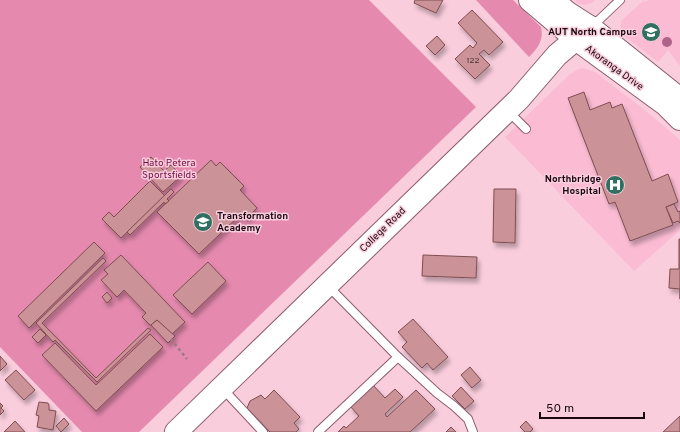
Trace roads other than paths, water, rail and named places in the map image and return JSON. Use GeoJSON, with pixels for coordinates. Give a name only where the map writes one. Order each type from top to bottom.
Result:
{"type":"FeatureCollection","features":[{"type":"Feature","properties":{"kind":"main road","name":"Akoranga Drive"},"geometry":{"type":"LineString","coordinates":[[530,0],[583,33],[680,99]]}},
{"type":"Feature","properties":{"kind":"main road","name":"Akoranga Drive"},"geometry":{"type":"LineString","coordinates":[[552,0],[568,13],[583,33],[680,119]]}},
{"type":"Feature","properties":{"kind":"main road","name":"College Road"},"geometry":{"type":"LineString","coordinates":[[176,432],[508,110],[557,56],[583,33]]}},
{"type":"Feature","properties":{"kind":"lane"},"geometry":{"type":"LineString","coordinates":[[583,33],[620,0]]}},
{"type":"Feature","properties":{"kind":"lane"},"geometry":{"type":"LineString","coordinates":[[508,110],[526,128]]}},
{"type":"Feature","properties":{"kind":"lane"},"geometry":{"type":"LineString","coordinates":[[326,285],[398,357],[468,419],[472,426],[473,432]]}},
{"type":"Feature","properties":{"kind":"lane"},"geometry":{"type":"LineString","coordinates":[[318,432],[398,357]]}},
{"type":"Feature","properties":{"kind":"lane"},"geometry":{"type":"LineString","coordinates":[[221,388],[263,432]]}},
{"type":"Feature","properties":{"kind":"place","name":"AUT North Campus"},"geometry":{"type":"Point","coordinates":[651,32]}},
{"type":"Feature","properties":{"kind":"place","name":"Northbridge Hospital"},"geometry":{"type":"Point","coordinates":[615,185]}},
{"type":"Feature","properties":{"kind":"place","name":"Transformation Academy"},"geometry":{"type":"Point","coordinates":[203,222]}},
{"type":"Feature","properties":{"kind":"park label","name":"Hato Petera Sportsfields"},"geometry":{"type":"Point","coordinates":[169,168]}}]}
